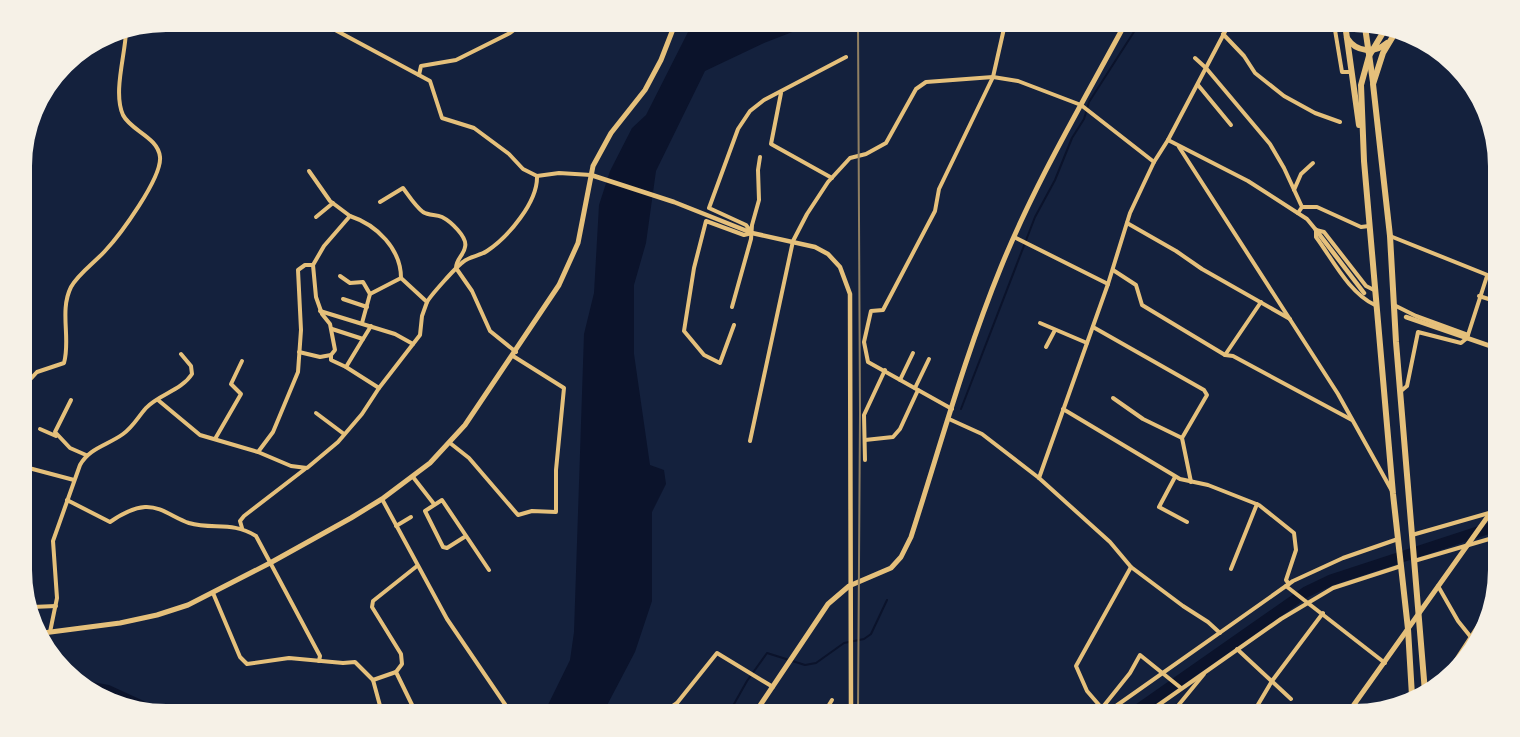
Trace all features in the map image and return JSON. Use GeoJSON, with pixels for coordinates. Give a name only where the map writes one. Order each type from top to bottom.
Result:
{"type":"FeatureCollection","features":[{"type":"Feature","properties":{"kind":"highway"},"geometry":{"type":"LineString","coordinates":[[1346,32],[1364,161]]}},
{"type":"Feature","properties":{"kind":"highway"},"geometry":{"type":"LineString","coordinates":[[1366,33],[1370,52],[1390,236],[1424,684]]}},
{"type":"Feature","properties":{"kind":"highway"},"geometry":{"type":"LineString","coordinates":[[1381,36],[1370,52],[1361,85],[1364,161],[1375,305],[1408,630],[1412,691]]}},
{"type":"Feature","properties":{"kind":"highway"},"geometry":{"type":"LineString","coordinates":[[1347,37],[1355,47],[1370,52],[1383,46],[1391,38]]}},
{"type":"Feature","properties":{"kind":"highway"},"geometry":{"type":"LineString","coordinates":[[1373,84],[1383,53],[1391,39]]}},
{"type":"Feature","properties":{"kind":"main road"},"geometry":{"type":"LineString","coordinates":[[761,704],[828,604],[850,586],[883,573],[902,557],[911,537],[988,301],[1014,237],[1041,180],[1120,32]]}},
{"type":"Feature","properties":{"kind":"main road"},"geometry":{"type":"LineString","coordinates":[[50,632],[157,615],[212,593],[382,499],[413,477],[450,443],[515,354],[559,285],[578,243],[591,175],[603,146],[644,90],[657,68],[671,33]]}},
{"type":"Feature","properties":{"kind":"main road"},"geometry":{"type":"LineString","coordinates":[[1355,704],[1488,518]]}},
{"type":"Feature","properties":{"kind":"street"},"geometry":{"type":"LineString","coordinates":[[952,408],[868,362],[864,354],[864,342],[871,311],[883,310],[935,211],[939,189],[993,77],[1003,32]]}},
{"type":"Feature","properties":{"kind":"street"},"geometry":{"type":"LineString","coordinates":[[1335,32],[1342,72],[1351,72]]}},
{"type":"Feature","properties":{"kind":"street"},"geometry":{"type":"LineString","coordinates":[[340,33],[430,81],[442,118],[474,128],[509,154],[523,169],[537,176],[559,173],[591,175],[674,202],[752,233],[793,241],[828,254],[840,267],[850,294],[851,704]]}},
{"type":"Feature","properties":{"kind":"street"},"geometry":{"type":"LineString","coordinates":[[418,75],[421,66],[456,60],[510,33]]}},
{"type":"Feature","properties":{"kind":"street"},"geometry":{"type":"LineString","coordinates":[[1039,478],[1093,328],[1127,224],[1154,162],[1168,140],[1223,34],[1244,56],[1255,73],[1284,96],[1315,113],[1340,122]]}},
{"type":"Feature","properties":{"kind":"street"},"geometry":{"type":"LineString","coordinates":[[32,377],[37,372],[64,363],[66,354],[65,321],[71,288],[107,249],[136,210],[158,167],[160,156],[157,147],[128,123],[119,100],[125,40]]}},
{"type":"Feature","properties":{"kind":"street"},"geometry":{"type":"LineString","coordinates":[[752,233],[746,225],[709,208],[738,129],[750,111],[764,100],[781,93],[792,84],[846,57]]}},
{"type":"Feature","properties":{"kind":"street"},"geometry":{"type":"LineString","coordinates":[[1195,58],[1206,68],[1270,144],[1302,207]]}},
{"type":"Feature","properties":{"kind":"street"},"geometry":{"type":"LineString","coordinates":[[750,441],[793,241],[807,214],[832,178],[850,158],[866,154],[886,143],[916,89],[926,82],[993,77],[1018,81],[1081,105],[1154,162]]}},
{"type":"Feature","properties":{"kind":"street"},"geometry":{"type":"LineString","coordinates":[[1198,84],[1231,126]]}},
{"type":"Feature","properties":{"kind":"street"},"geometry":{"type":"LineString","coordinates":[[781,93],[771,144],[832,178]]}},
{"type":"Feature","properties":{"kind":"street"},"geometry":{"type":"LineString","coordinates":[[1168,140],[1248,181],[1307,219],[1364,293]]}},
{"type":"Feature","properties":{"kind":"street"},"geometry":{"type":"LineString","coordinates":[[1179,147],[1338,394],[1393,494]]}},
{"type":"Feature","properties":{"kind":"street"},"geometry":{"type":"LineString","coordinates":[[732,307],[759,200],[758,170],[760,157]]}},
{"type":"Feature","properties":{"kind":"street"},"geometry":{"type":"LineString","coordinates":[[1294,190],[1301,174],[1313,162]]}},
{"type":"Feature","properties":{"kind":"street"},"geometry":{"type":"LineString","coordinates":[[309,171],[332,203],[350,216],[365,221],[393,248],[401,270],[401,278],[428,302]]}},
{"type":"Feature","properties":{"kind":"street"},"geometry":{"type":"LineString","coordinates":[[242,528],[240,521],[244,516],[338,442],[362,414],[379,388],[420,335],[422,316],[428,302],[456,268],[466,260],[488,250],[500,240],[532,200],[537,188],[537,176]]}},
{"type":"Feature","properties":{"kind":"street"},"geometry":{"type":"LineString","coordinates":[[380,202],[403,188],[422,211],[442,217],[453,226],[465,242],[465,248],[456,262],[456,268],[472,291],[490,331],[515,354],[564,388],[556,470],[556,512],[532,511],[518,515],[469,458],[450,443]]}},
{"type":"Feature","properties":{"kind":"street"},"geometry":{"type":"LineString","coordinates":[[316,217],[332,203]]}},
{"type":"Feature","properties":{"kind":"street"},"geometry":{"type":"LineString","coordinates":[[1298,213],[1302,207]]}},
{"type":"Feature","properties":{"kind":"street"},"geometry":{"type":"LineString","coordinates":[[1302,207],[1317,207],[1362,227],[1369,226]]}},
{"type":"Feature","properties":{"kind":"street"},"geometry":{"type":"LineString","coordinates":[[350,216],[324,246],[313,265],[313,279],[320,311],[332,329],[335,350],[330,360],[346,367],[379,388]]}},
{"type":"Feature","properties":{"kind":"street"},"geometry":{"type":"LineString","coordinates":[[734,325],[720,363],[704,355],[684,331],[694,268],[706,222],[744,235],[752,233]]}},
{"type":"Feature","properties":{"kind":"street"},"geometry":{"type":"LineString","coordinates":[[1127,224],[1292,320]]}},
{"type":"Feature","properties":{"kind":"street"},"geometry":{"type":"LineString","coordinates":[[1316,230],[1324,232],[1366,286],[1374,290]]}},
{"type":"Feature","properties":{"kind":"street"},"geometry":{"type":"LineString","coordinates":[[1316,230],[1316,237],[1355,290],[1364,300],[1375,305]]}},
{"type":"Feature","properties":{"kind":"street"},"geometry":{"type":"LineString","coordinates":[[1390,236],[1487,276],[1467,336],[1461,343],[1418,332],[1407,386],[1401,391]]}},
{"type":"Feature","properties":{"kind":"street"},"geometry":{"type":"LineString","coordinates":[[1014,237],[1108,284]]}},
{"type":"Feature","properties":{"kind":"street"},"geometry":{"type":"LineString","coordinates":[[258,452],[273,432],[293,388],[298,372],[301,330],[298,270],[305,265],[313,265]]}},
{"type":"Feature","properties":{"kind":"street"},"geometry":{"type":"LineString","coordinates":[[1113,270],[1136,286],[1142,305],[1224,355],[1233,356],[1352,420]]}},
{"type":"Feature","properties":{"kind":"street"},"geometry":{"type":"LineString","coordinates":[[340,276],[350,283],[363,282],[370,294]]}},
{"type":"Feature","properties":{"kind":"street"},"geometry":{"type":"LineString","coordinates":[[362,323],[370,294],[401,278]]}},
{"type":"Feature","properties":{"kind":"street"},"geometry":{"type":"LineString","coordinates":[[1479,296],[1488,299]]}},
{"type":"Feature","properties":{"kind":"street"},"geometry":{"type":"LineString","coordinates":[[343,299],[366,307]]}},
{"type":"Feature","properties":{"kind":"street"},"geometry":{"type":"LineString","coordinates":[[1224,355],[1261,302]]}},
{"type":"Feature","properties":{"kind":"street"},"geometry":{"type":"LineString","coordinates":[[1394,305],[1416,316],[1488,345]]}},
{"type":"Feature","properties":{"kind":"street"},"geometry":{"type":"LineString","coordinates":[[320,311],[395,334],[413,344]]}},
{"type":"Feature","properties":{"kind":"street"},"geometry":{"type":"LineString","coordinates":[[1406,316],[1467,336]]}},
{"type":"Feature","properties":{"kind":"street"},"geometry":{"type":"LineString","coordinates":[[1040,323],[1087,343]]}},
{"type":"Feature","properties":{"kind":"street"},"geometry":{"type":"LineString","coordinates":[[346,367],[371,326]]}},
{"type":"Feature","properties":{"kind":"street"},"geometry":{"type":"LineString","coordinates":[[1093,328],[1204,390],[1207,395],[1182,438],[1191,482]]}},
{"type":"Feature","properties":{"kind":"street"},"geometry":{"type":"LineString","coordinates":[[332,329],[363,339]]}},
{"type":"Feature","properties":{"kind":"street"},"geometry":{"type":"LineString","coordinates":[[1046,347],[1055,330]]}},
{"type":"Feature","properties":{"kind":"street"},"geometry":{"type":"LineString","coordinates":[[299,352],[323,357],[332,355]]}},
{"type":"Feature","properties":{"kind":"street"},"geometry":{"type":"LineString","coordinates":[[900,380],[913,353]]}},
{"type":"Feature","properties":{"kind":"street"},"geometry":{"type":"LineString","coordinates":[[50,632],[56,606],[57,586],[53,541],[74,480],[86,455],[124,434],[135,424],[146,408],[187,382],[192,374],[190,366],[180,354]]}},
{"type":"Feature","properties":{"kind":"street"},"geometry":{"type":"LineString","coordinates":[[865,440],[893,437],[900,429],[929,359]]}},
{"type":"Feature","properties":{"kind":"street"},"geometry":{"type":"LineString","coordinates":[[215,439],[240,394],[230,384],[242,361]]}},
{"type":"Feature","properties":{"kind":"street"},"geometry":{"type":"LineString","coordinates":[[865,460],[864,415],[884,370]]}},
{"type":"Feature","properties":{"kind":"street"},"geometry":{"type":"LineString","coordinates":[[1113,398],[1143,419],[1182,438]]}},
{"type":"Feature","properties":{"kind":"street"},"geometry":{"type":"LineString","coordinates":[[56,436],[55,432],[58,423],[71,400]]}},
{"type":"Feature","properties":{"kind":"street"},"geometry":{"type":"LineString","coordinates":[[158,400],[191,430],[200,435],[258,452],[291,466],[306,468]]}},
{"type":"Feature","properties":{"kind":"street"},"geometry":{"type":"LineString","coordinates":[[1064,409],[1175,476],[1191,482],[1208,485],[1257,504],[1294,533],[1296,550],[1286,580],[1288,585],[1385,663]]}},
{"type":"Feature","properties":{"kind":"street"},"geometry":{"type":"LineString","coordinates":[[316,413],[344,434]]}},
{"type":"Feature","properties":{"kind":"street"},"geometry":{"type":"LineString","coordinates":[[949,418],[982,434],[1039,478],[1110,542],[1131,566],[1183,606],[1208,622],[1220,633]]}},
{"type":"Feature","properties":{"kind":"street"},"geometry":{"type":"LineString","coordinates":[[40,428],[56,436],[78,453],[86,455]]}},
{"type":"Feature","properties":{"kind":"street"},"geometry":{"type":"LineString","coordinates":[[32,469],[74,480]]}},
{"type":"Feature","properties":{"kind":"street"},"geometry":{"type":"LineString","coordinates":[[1175,476],[1159,507],[1187,522]]}},
{"type":"Feature","properties":{"kind":"street"},"geometry":{"type":"LineString","coordinates":[[413,477],[434,504]]}},
{"type":"Feature","properties":{"kind":"street"},"geometry":{"type":"LineString","coordinates":[[382,499],[447,619],[505,704]]}},
{"type":"Feature","properties":{"kind":"street"},"geometry":{"type":"LineString","coordinates":[[67,500],[110,522],[126,512],[145,507],[155,507],[192,524],[242,528],[256,536],[320,656],[319,661]]}},
{"type":"Feature","properties":{"kind":"street"},"geometry":{"type":"LineString","coordinates":[[466,536],[447,548],[443,547],[425,511],[442,500],[489,570]]}},
{"type":"Feature","properties":{"kind":"street"},"geometry":{"type":"LineString","coordinates":[[1230,569],[1257,504]]}},
{"type":"Feature","properties":{"kind":"street"},"geometry":{"type":"LineString","coordinates":[[1412,535],[1488,515]]}},
{"type":"Feature","properties":{"kind":"street"},"geometry":{"type":"LineString","coordinates":[[396,526],[411,517]]}},
{"type":"Feature","properties":{"kind":"street"},"geometry":{"type":"LineString","coordinates":[[1119,704],[1288,585],[1343,558],[1398,539]]}},
{"type":"Feature","properties":{"kind":"street"},"geometry":{"type":"LineString","coordinates":[[1414,561],[1488,540]]}},
{"type":"Feature","properties":{"kind":"street"},"geometry":{"type":"LineString","coordinates":[[374,680],[396,672],[402,664],[401,654],[374,614],[373,601],[417,566]]}},
{"type":"Feature","properties":{"kind":"street"},"geometry":{"type":"LineString","coordinates":[[1098,704],[1087,691],[1076,666],[1131,566]]}},
{"type":"Feature","properties":{"kind":"street"},"geometry":{"type":"LineString","coordinates":[[1158,704],[1179,687],[1307,602],[1333,588],[1401,566]]}},
{"type":"Feature","properties":{"kind":"street"},"geometry":{"type":"LineString","coordinates":[[1438,586],[1458,621],[1470,636],[1463,648]]}},
{"type":"Feature","properties":{"kind":"street"},"geometry":{"type":"LineString","coordinates":[[212,593],[240,657],[247,664],[289,658],[355,662],[374,680],[380,704]]}},
{"type":"Feature","properties":{"kind":"street"},"geometry":{"type":"LineString","coordinates":[[38,607],[56,606]]}},
{"type":"Feature","properties":{"kind":"street"},"geometry":{"type":"LineString","coordinates":[[1258,704],[1272,681],[1323,613]]}},
{"type":"Feature","properties":{"kind":"street"},"geometry":{"type":"LineString","coordinates":[[1237,649],[1292,699]]}},
{"type":"Feature","properties":{"kind":"street"},"geometry":{"type":"LineString","coordinates":[[676,704],[717,654],[773,687]]}},
{"type":"Feature","properties":{"kind":"street"},"geometry":{"type":"LineString","coordinates":[[1105,704],[1130,673],[1140,655],[1179,687]]}},
{"type":"Feature","properties":{"kind":"street"},"geometry":{"type":"LineString","coordinates":[[1179,704],[1208,669]]}},
{"type":"Feature","properties":{"kind":"street"},"geometry":{"type":"LineString","coordinates":[[396,672],[412,704]]}},
{"type":"Feature","properties":{"kind":"street"},"geometry":{"type":"LineString","coordinates":[[830,704],[832,700]]}},
{"type":"Feature","properties":{"kind":"water"},"geometry":{"type":"Polygon","coordinates":[[[791,32],[705,71],[656,171],[646,243],[634,285],[634,354],[650,465],[664,470],[666,484],[652,512],[652,601],[635,652],[608,704],[548,704],[570,660],[574,632],[584,334],[594,293],[599,205],[610,171],[632,128],[646,115],[688,33],[791,32]]]}},
{"type":"Feature","properties":{"kind":"water"},"geometry":{"type":"Polygon","coordinates":[[[92,682],[109,685],[148,703],[107,691],[92,682]]]}},
{"type":"Feature","properties":{"kind":"waterway"},"geometry":{"type":"LineString","coordinates":[[961,409],[1035,217],[1055,180],[1072,138],[1084,119],[1089,102],[1134,32]]}},
{"type":"Feature","properties":{"kind":"waterway"},"geometry":{"type":"LineString","coordinates":[[1146,704],[1306,592],[1331,580],[1488,529]]}},
{"type":"Feature","properties":{"kind":"waterway"},"geometry":{"type":"LineString","coordinates":[[734,704],[747,681],[767,653],[805,665],[816,663],[844,643],[864,639],[871,634],[887,600]]}},
{"type":"Feature","properties":{"kind":"railway"},"geometry":{"type":"LineString","coordinates":[[858,32],[860,413],[858,704]]}}]}
